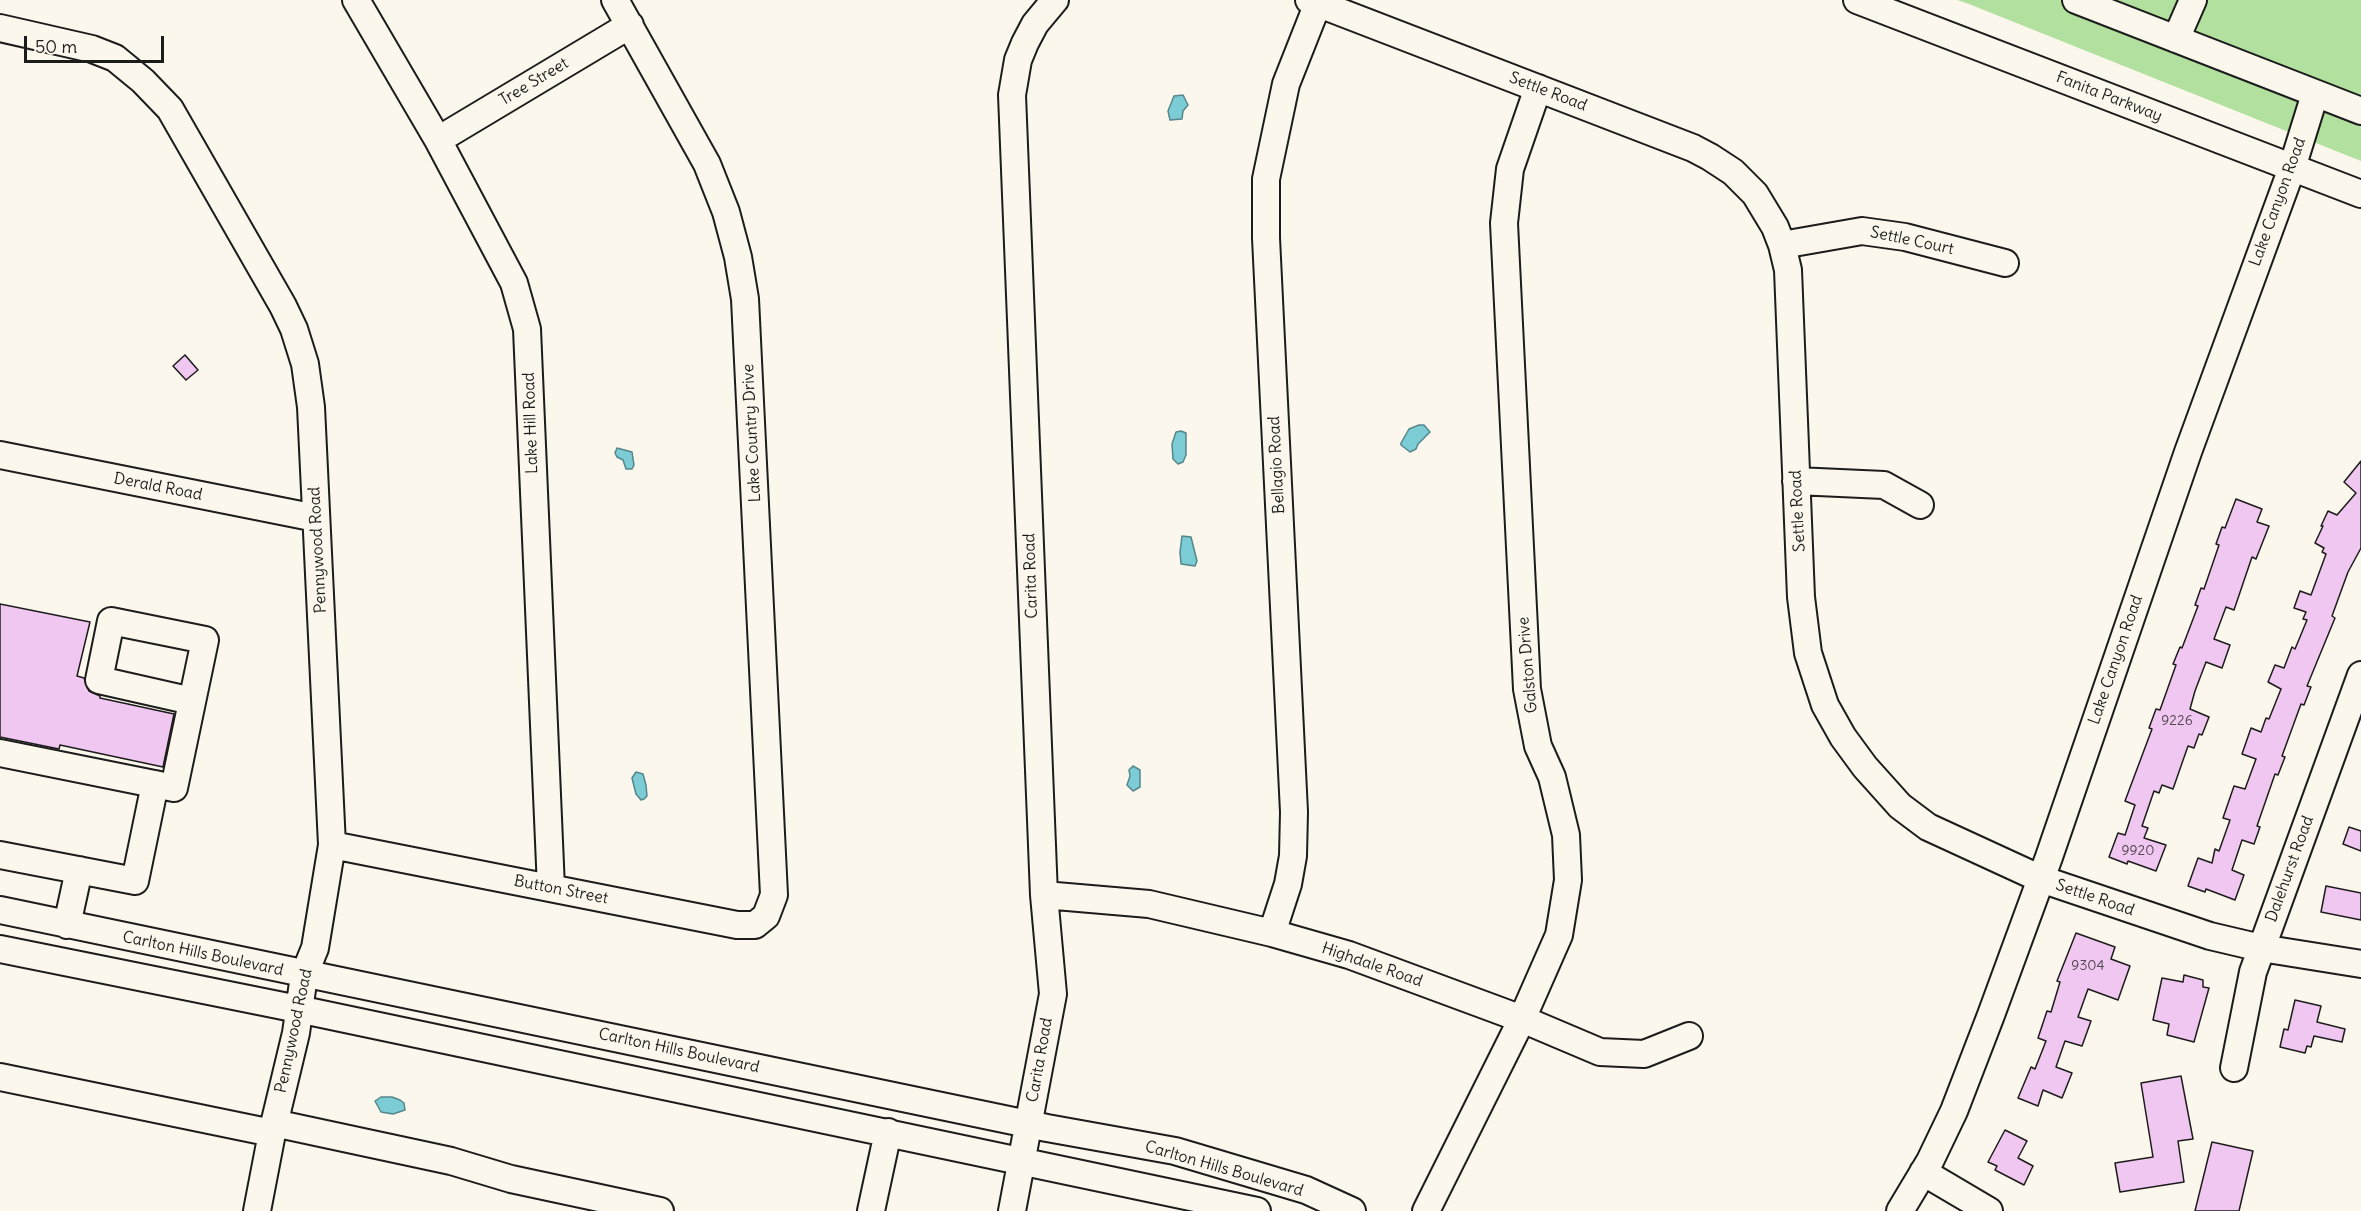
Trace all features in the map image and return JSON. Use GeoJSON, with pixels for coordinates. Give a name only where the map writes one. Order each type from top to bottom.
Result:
{"type":"FeatureCollection","features":[{"type":"Feature","properties":{"kind":"street","name":"Lake Hill Road"},"geometry":{"type":"LineString","coordinates":[[356,0],[438,140],[514,283],[527,329],[551,888]]}},
{"type":"Feature","properties":{"kind":"street","name":"Lake Country Drive"},"geometry":{"type":"LineString","coordinates":[[615,0],[707,164],[726,212],[740,266],[746,310],[774,895]]}},
{"type":"Feature","properties":{"kind":"street","name":"Carita Road"},"geometry":{"type":"LineString","coordinates":[[1012,1211],[1053,994],[1044,895],[1012,95],[1018,60],[1025,43],[1035,24],[1055,0]]}},
{"type":"Feature","properties":{"kind":"street","name":"Fanita Parkway"},"geometry":{"type":"LineString","coordinates":[[1857,0],[2361,195]]}},
{"type":"Feature","properties":{"kind":"street"},"geometry":{"type":"LineString","coordinates":[[2076,0],[2176,39],[2314,98],[2361,111]]}},
{"type":"Feature","properties":{"kind":"street"},"geometry":{"type":"LineString","coordinates":[[2176,39],[2193,0]]}},
{"type":"Feature","properties":{"kind":"street","name":"Settle Road"},"geometry":{"type":"LineString","coordinates":[[1313,2],[1710,157],[1742,180],[1755,194],[1766,210],[1782,245],[1788,270],[1801,597],[1808,653],[1825,705],[1843,737],[1865,767],[1900,806],[1928,827],[2041,879],[2210,936],[2261,948],[2361,964]]}},
{"type":"Feature","properties":{"kind":"street","name":"Bellagio Road"},"geometry":{"type":"LineString","coordinates":[[1272,933],[1288,884],[1293,856],[1294,812],[1266,238],[1266,178],[1286,84],[1313,2]]}},
{"type":"Feature","properties":{"kind":"street","name":"Tree Street"},"geometry":{"type":"LineString","coordinates":[[438,140],[630,24]]}},
{"type":"Feature","properties":{"kind":"street","name":"Pennywood Road"},"geometry":{"type":"LineString","coordinates":[[0,27],[92,49],[115,58],[143,81],[170,109],[278,297],[294,329],[305,364],[311,407],[332,844],[315,948],[304,975],[296,1033],[273,1128],[257,1211]]}},
{"type":"Feature","properties":{"kind":"street","name":"Galston Drive"},"geometry":{"type":"LineString","coordinates":[[1426,1211],[1522,1019],[1559,935],[1568,880],[1566,835],[1552,777],[1538,747],[1527,689],[1503,223],[1510,170],[1538,88]]}},
{"type":"Feature","properties":{"kind":"street","name":"Lake Canyon Road"},"geometry":{"type":"LineString","coordinates":[[1900,1211],[1954,1111],[2041,879],[2188,452],[2292,168],[2314,98]]}},
{"type":"Feature","properties":{"kind":"street","name":"Settle Court"},"geometry":{"type":"LineString","coordinates":[[1782,245],[1862,231],[1905,237],[2005,263]]}},
{"type":"Feature","properties":{"kind":"street","name":"Derald Road"},"geometry":{"type":"LineString","coordinates":[[0,456],[316,519]]}},
{"type":"Feature","properties":{"kind":"street"},"geometry":{"type":"LineString","coordinates":[[1796,481],[1884,484],[1920,505]]}},
{"type":"Feature","properties":{"kind":"street","name":"Dalehurst Road"},"geometry":{"type":"LineString","coordinates":[[2234,1068],[2253,972],[2361,675]]}},
{"type":"Feature","properties":{"kind":"street"},"geometry":{"type":"LineString","coordinates":[[0,753],[174,788],[192,701]]}},
{"type":"Feature","properties":{"kind":"street"},"geometry":{"type":"LineString","coordinates":[[0,855],[135,881],[155,784]]}},
{"type":"Feature","properties":{"kind":"street","name":"Button Street"},"geometry":{"type":"LineString","coordinates":[[332,844],[737,925],[755,925],[766,916],[774,895]]}},
{"type":"Feature","properties":{"kind":"street"},"geometry":{"type":"LineString","coordinates":[[67,925],[79,870]]}},
{"type":"Feature","properties":{"kind":"street","name":"Highdale Road"},"geometry":{"type":"LineString","coordinates":[[1044,895],[1149,904],[1272,933],[1349,955],[1522,1019],[1600,1052],[1644,1054],[1689,1036]]}},
{"type":"Feature","properties":{"kind":"street","name":"Carlton Hills Boulevard"},"geometry":{"type":"LineString","coordinates":[[0,910],[304,975],[1175,1151],[1306,1190],[1352,1211]]}},
{"type":"Feature","properties":{"kind":"street","name":"Carlton Hills Boulevard"},"geometry":{"type":"LineString","coordinates":[[0,949],[298,1009],[1257,1211]]}},
{"type":"Feature","properties":{"kind":"street"},"geometry":{"type":"LineString","coordinates":[[0,1077],[451,1161],[511,1179],[660,1211]]}},
{"type":"Feature","properties":{"kind":"street"},"geometry":{"type":"LineString","coordinates":[[871,1211],[888,1132]]}},
{"type":"Feature","properties":{"kind":"street"},"geometry":{"type":"LineString","coordinates":[[1923,1172],[1989,1211]]}},
{"type":"Feature","properties":{"kind":"green space"},"geometry":{"type":"Polygon","coordinates":[[[1957,0],[2361,0],[2361,161],[1969,4],[1957,0]]]}},
{"type":"Feature","properties":{"kind":"water"},"geometry":{"type":"Polygon","coordinates":[[[1183,95],[1188,105],[1183,111],[1182,119],[1170,120],[1168,111],[1174,96],[1183,95]]]}},
{"type":"Feature","properties":{"kind":"water"},"geometry":{"type":"Polygon","coordinates":[[[1424,425],[1430,432],[1416,449],[1410,452],[1401,443],[1409,429],[1424,425]]]}},
{"type":"Feature","properties":{"kind":"water"},"geometry":{"type":"Polygon","coordinates":[[[1176,432],[1186,433],[1186,455],[1183,462],[1178,464],[1173,459],[1172,444],[1176,432]]]}},
{"type":"Feature","properties":{"kind":"water"},"geometry":{"type":"Polygon","coordinates":[[[617,448],[632,452],[634,465],[632,469],[626,469],[623,460],[617,457],[615,453],[617,448]]]}},
{"type":"Feature","properties":{"kind":"water"},"geometry":{"type":"Polygon","coordinates":[[[1182,536],[1191,537],[1197,561],[1195,566],[1181,564],[1182,536]]]}},
{"type":"Feature","properties":{"kind":"water"},"geometry":{"type":"Polygon","coordinates":[[[1133,766],[1140,770],[1140,787],[1133,791],[1127,785],[1129,770],[1133,766]]]}},
{"type":"Feature","properties":{"kind":"water"},"geometry":{"type":"Polygon","coordinates":[[[636,772],[643,774],[646,785],[647,796],[641,800],[636,794],[632,778],[636,772]]]}},
{"type":"Feature","properties":{"kind":"water"},"geometry":{"type":"Polygon","coordinates":[[[381,1097],[400,1100],[404,1103],[405,1110],[393,1114],[381,1112],[375,1101],[381,1097]]]}},
{"type":"Feature","properties":{"kind":"building"},"geometry":{"type":"Polygon","coordinates":[[[185,355],[198,370],[186,380],[173,366],[185,355]]]}},
{"type":"Feature","properties":{"kind":"building"},"geometry":{"type":"Polygon","coordinates":[[[2361,461],[2361,548],[2348,572],[2332,616],[2335,618],[2307,686],[2311,687],[2304,705],[2301,704],[2282,756],[2285,757],[2278,775],[2275,774],[2257,826],[2260,827],[2254,844],[2242,840],[2232,870],[2244,875],[2235,900],[2206,889],[2205,892],[2188,886],[2198,858],[2212,863],[2215,849],[2219,851],[2230,820],[2223,818],[2234,786],[2245,789],[2256,759],[2242,754],[2251,728],[2261,732],[2266,718],[2269,719],[2281,689],[2268,682],[2275,665],[2284,668],[2292,647],[2295,649],[2307,620],[2303,619],[2306,612],[2294,608],[2300,591],[2311,595],[2326,554],[2322,552],[2324,548],[2315,543],[2323,526],[2321,526],[2328,511],[2337,515],[2356,493],[2344,482],[2361,461]]]}},
{"type":"Feature","properties":{"kind":"building"},"geometry":{"type":"Polygon","coordinates":[[[2236,499],[2262,509],[2257,522],[2269,526],[2256,559],[2252,557],[2234,610],[2226,607],[2214,639],[2230,645],[2222,668],[2206,662],[2195,691],[2190,709],[2209,717],[2202,735],[2199,734],[2194,748],[2188,746],[2173,789],[2162,785],[2159,793],[2154,791],[2142,826],[2148,828],[2144,838],[2166,845],[2156,871],[2128,861],[2127,864],[2109,857],[2118,833],[2125,835],[2135,805],[2125,801],[2152,729],[2149,728],[2156,709],[2160,710],[2176,665],[2173,664],[2180,647],[2182,648],[2198,606],[2195,605],[2201,588],[2204,589],[2219,545],[2216,544],[2222,527],[2225,528],[2236,499]]]}},
{"type":"Feature","properties":{"kind":"building"},"geometry":{"type":"Polygon","coordinates":[[[0,604],[90,622],[77,676],[84,678],[89,691],[100,698],[174,714],[163,767],[60,745],[59,749],[0,737],[0,604]]]}},
{"type":"Feature","properties":{"kind":"building"},"geometry":{"type":"Polygon","coordinates":[[[2349,827],[2361,831],[2361,851],[2343,844],[2349,827]]]}},
{"type":"Feature","properties":{"kind":"building"},"geometry":{"type":"Polygon","coordinates":[[[2326,886],[2361,893],[2361,920],[2321,912],[2326,886]]]}},
{"type":"Feature","properties":{"kind":"building"},"geometry":{"type":"Polygon","coordinates":[[[2076,933],[2115,947],[2111,959],[2130,966],[2118,1000],[2088,989],[2078,1017],[2091,1021],[2082,1046],[2065,1041],[2056,1067],[2072,1073],[2062,1098],[2043,1090],[2038,1106],[2018,1098],[2031,1067],[2035,1069],[2046,1041],[2038,1038],[2047,1011],[2051,1012],[2060,982],[2057,981],[2076,933]]]}},
{"type":"Feature","properties":{"kind":"building"},"geometry":{"type":"Polygon","coordinates":[[[2184,975],[2203,980],[2203,987],[2209,988],[2194,1042],[2167,1035],[2169,1024],[2153,1020],[2162,978],[2183,982],[2184,975]]]}},
{"type":"Feature","properties":{"kind":"building"},"geometry":{"type":"Polygon","coordinates":[[[2295,1000],[2321,1006],[2317,1022],[2345,1029],[2342,1042],[2314,1036],[2311,1047],[2307,1046],[2305,1053],[2280,1047],[2284,1029],[2288,1030],[2295,1000]]]}},
{"type":"Feature","properties":{"kind":"building"},"geometry":{"type":"Polygon","coordinates":[[[2181,1076],[2193,1139],[2178,1141],[2184,1182],[2120,1192],[2115,1163],[2153,1157],[2141,1083],[2181,1076]]]}},
{"type":"Feature","properties":{"kind":"building"},"geometry":{"type":"Polygon","coordinates":[[[2005,1130],[2027,1141],[2018,1158],[2033,1166],[2024,1185],[1995,1170],[1997,1166],[1988,1162],[2005,1130]]]}},
{"type":"Feature","properties":{"kind":"building"},"geometry":{"type":"Polygon","coordinates":[[[2212,1142],[2253,1151],[2239,1211],[2195,1211],[2212,1142]]]}}]}
